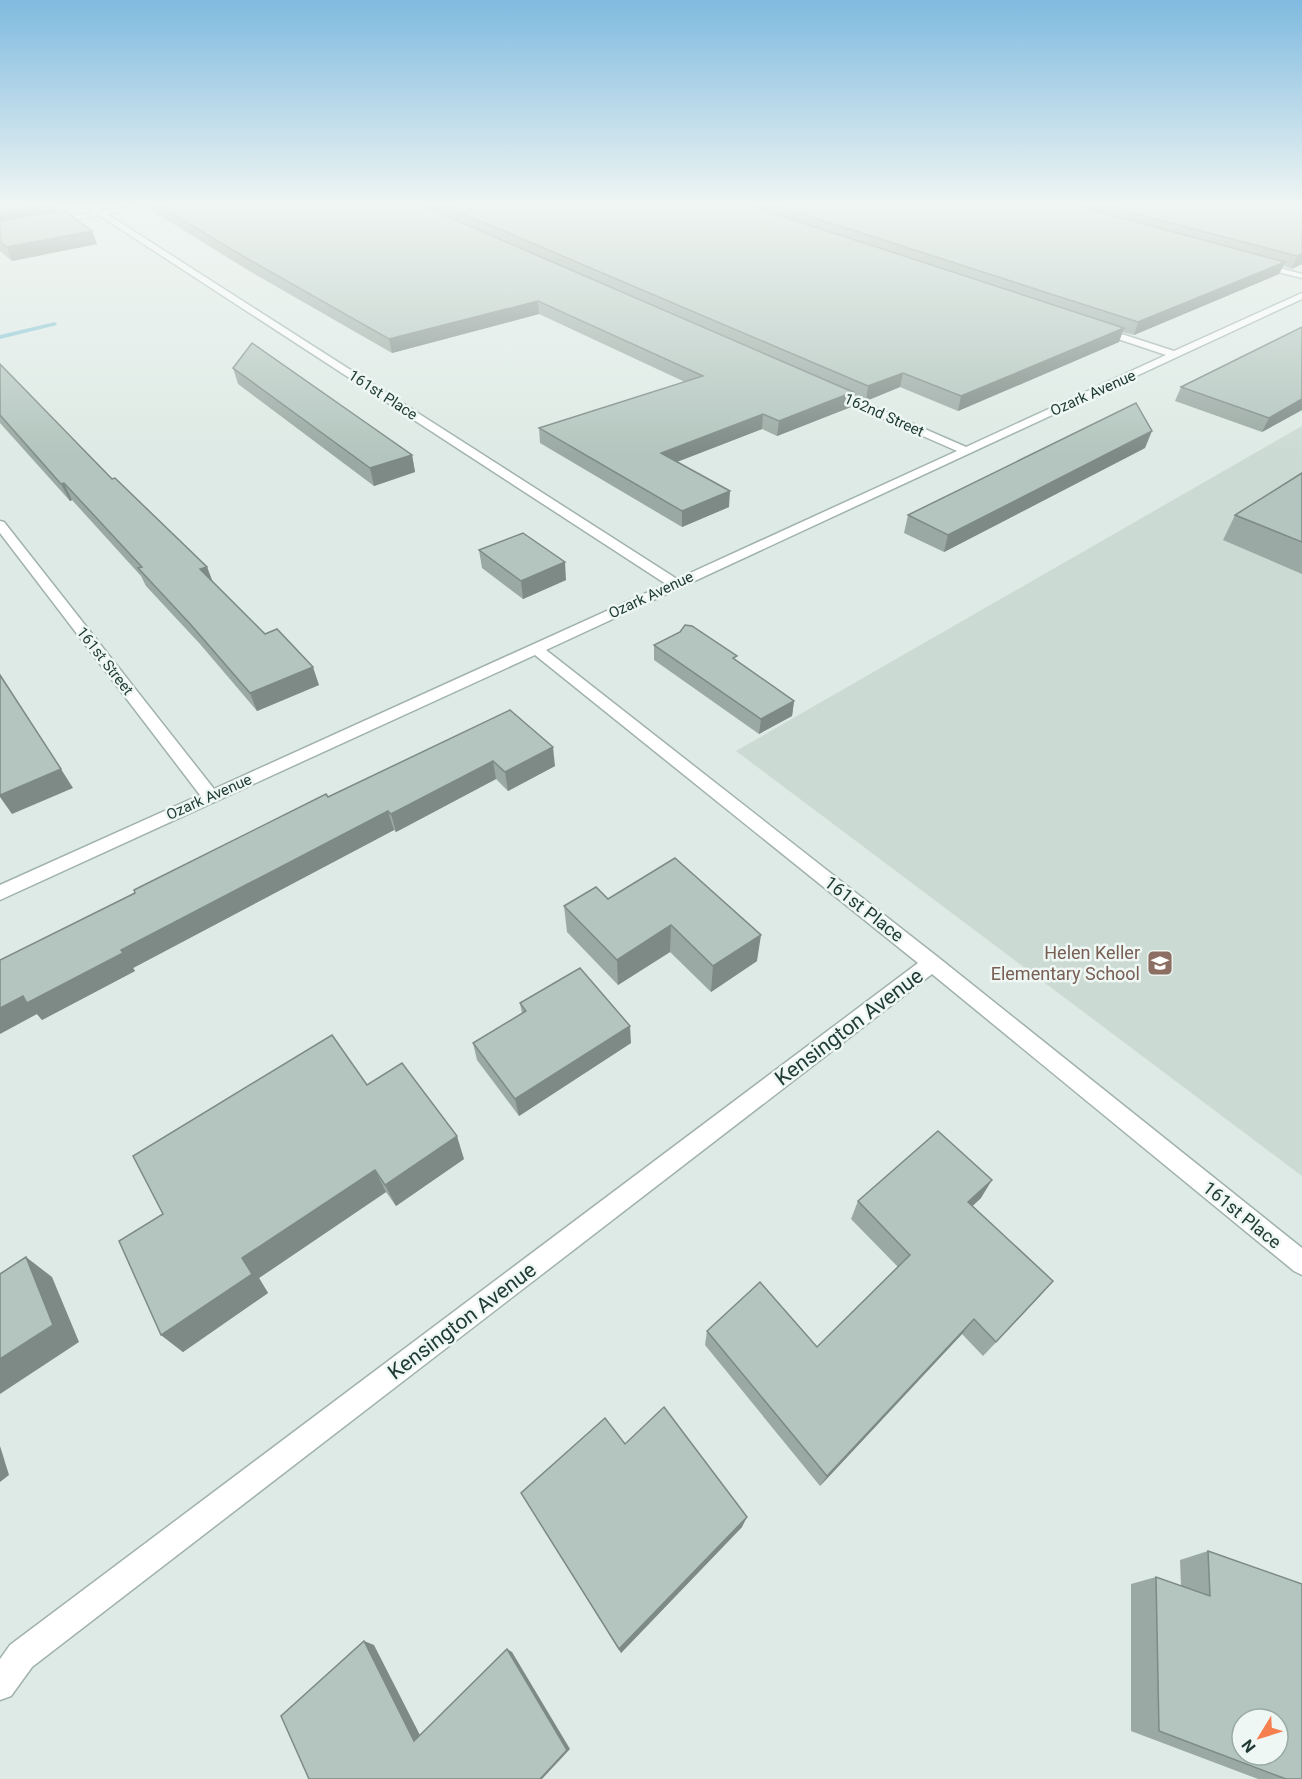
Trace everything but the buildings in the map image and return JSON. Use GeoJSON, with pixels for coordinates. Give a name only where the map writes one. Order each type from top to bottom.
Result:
{"type":"FeatureCollection","features":[{"type":"Feature","properties":{"kind":"street","name":"161st Place"},"geometry":{"type":"LineString","coordinates":[[219,289],[675,584]]}},
{"type":"Feature","properties":{"kind":"street","name":"Ozark Avenue"},"geometry":{"type":"LineString","coordinates":[[0,893],[536,650],[1302,296]]}},
{"type":"Feature","properties":{"kind":"street"},"geometry":{"type":"LineString","coordinates":[[1084,325],[1176,356]]}},
{"type":"Feature","properties":{"kind":"street","name":"162nd Street"},"geometry":{"type":"LineString","coordinates":[[822,387],[966,451]]}},
{"type":"Feature","properties":{"kind":"street","name":"161st Street"},"geometry":{"type":"LineString","coordinates":[[0,525],[210,796]]}},
{"type":"Feature","properties":{"kind":"street","name":"161st Place"},"geometry":{"type":"LineString","coordinates":[[536,650],[932,963],[1302,1263]]}},
{"type":"Feature","properties":{"kind":"street","name":"Kensington Avenue"},"geometry":{"type":"LineString","coordinates":[[0,1686],[21,1656],[932,963]]}},
{"type":"Feature","properties":{"kind":"shaded area","name":"Helen Keller Elementary School"},"geometry":{"type":"Polygon","coordinates":[[[1302,426],[1302,1176],[736,751],[1302,426]]]}},
{"type":"Feature","properties":{"kind":"waterway"},"geometry":{"type":"LineString","coordinates":[[0,337],[55,324]]}},
{"type":"Feature","properties":{"kind":"place","name":"Helen Keller Elementary School"},"geometry":{"type":"Point","coordinates":[1160,963]}}]}
